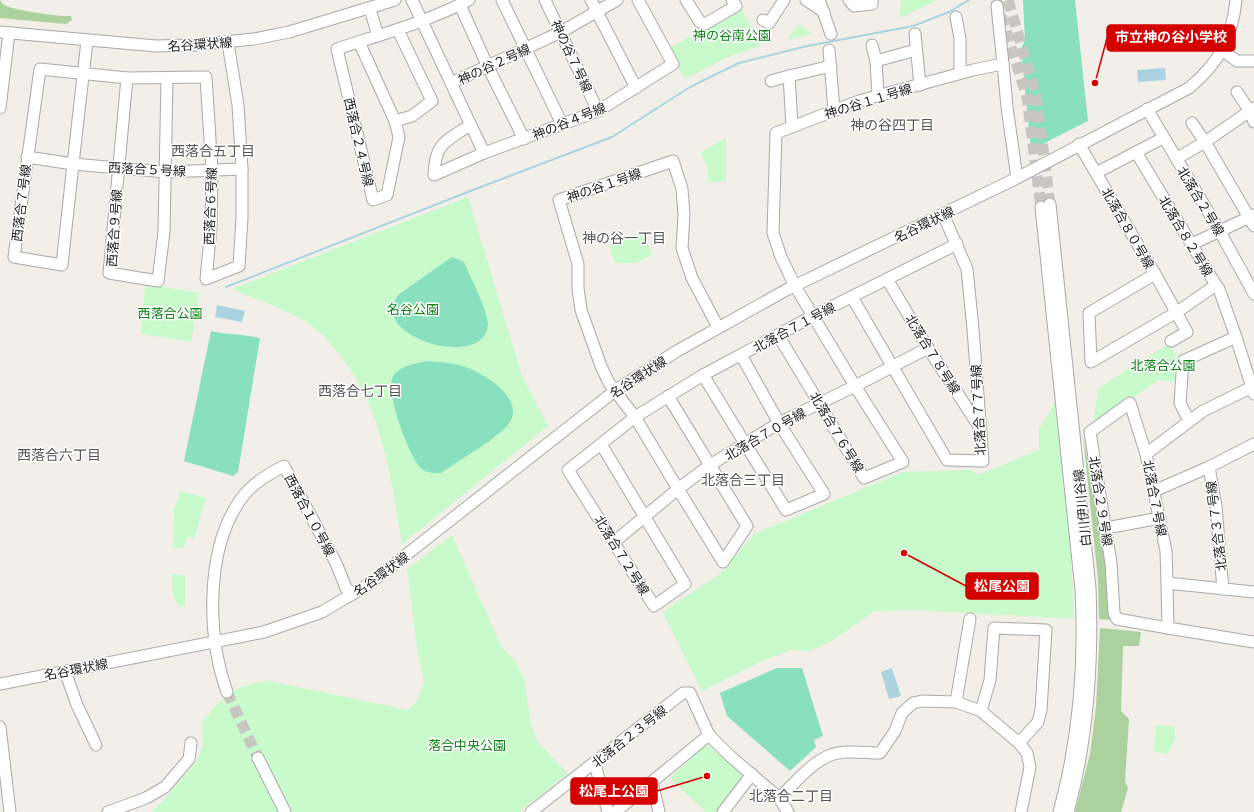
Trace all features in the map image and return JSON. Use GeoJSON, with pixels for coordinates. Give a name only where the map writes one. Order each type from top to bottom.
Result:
{"type":"FeatureCollection","features":[{"type":"Feature","properties":{"kind":"street","name":"名谷環状線"},"geometry":{"type":"LineString","coordinates":[[5,32],[87,41],[156,46],[228,42],[289,32],[370,9],[395,0]]}},
{"type":"Feature","properties":{"kind":"street","name":"神の谷２号線"},"geometry":{"type":"LineString","coordinates":[[412,0],[451,83],[561,32],[617,0]]}},
{"type":"Feature","properties":{"kind":"street"},"geometry":{"type":"LineString","coordinates":[[502,0],[524,50],[562,124]]}},
{"type":"Feature","properties":{"kind":"street","name":"神の谷７号線"},"geometry":{"type":"LineString","coordinates":[[545,0],[598,111]]}},
{"type":"Feature","properties":{"kind":"street"},"geometry":{"type":"LineString","coordinates":[[591,0],[636,88]]}},
{"type":"Feature","properties":{"kind":"street","name":"神の谷４号線"},"geometry":{"type":"LineString","coordinates":[[470,125],[441,145],[434,157],[434,175],[484,153],[598,111],[673,64],[638,0]]}},
{"type":"Feature","properties":{"kind":"street"},"geometry":{"type":"LineString","coordinates":[[686,0],[700,22],[705,24],[736,6],[732,0]]}},
{"type":"Feature","properties":{"kind":"street"},"geometry":{"type":"LineString","coordinates":[[763,20],[769,23],[784,0]]}},
{"type":"Feature","properties":{"kind":"street"},"geometry":{"type":"LineString","coordinates":[[806,0],[824,12]]}},
{"type":"Feature","properties":{"kind":"street"},"geometry":{"type":"LineString","coordinates":[[819,0],[831,34]]}},
{"type":"Feature","properties":{"kind":"street"},"geometry":{"type":"LineString","coordinates":[[849,0],[854,6],[872,4],[872,0]]}},
{"type":"Feature","properties":{"kind":"street","name":"名谷環状線"},"geometry":{"type":"LineString","coordinates":[[0,684],[264,632],[288,625],[322,612],[354,594],[391,568],[616,390],[718,327],[795,286],[1017,178],[1079,144],[1189,88],[1211,68],[1222,51],[1232,28],[1236,0]]}},
{"type":"Feature","properties":{"kind":"street"},"geometry":{"type":"LineString","coordinates":[[464,2],[488,67],[524,139]]}},
{"type":"Feature","properties":{"kind":"street","name":"西落合２４号線"},"geometry":{"type":"LineString","coordinates":[[358,42],[396,121],[399,137],[388,196],[373,200],[337,49],[358,42],[398,30],[464,2]]}},
{"type":"Feature","properties":{"kind":"street"},"geometry":{"type":"LineString","coordinates":[[997,6],[1007,107],[1017,178]]}},
{"type":"Feature","properties":{"kind":"street"},"geometry":{"type":"LineString","coordinates":[[370,9],[378,36]]}},
{"type":"Feature","properties":{"kind":"street"},"geometry":{"type":"LineString","coordinates":[[956,17],[960,39],[960,73]]}},
{"type":"Feature","properties":{"kind":"street"},"geometry":{"type":"LineString","coordinates":[[396,121],[412,116],[432,102],[398,30]]}},
{"type":"Feature","properties":{"kind":"street"},"geometry":{"type":"LineString","coordinates":[[0,108],[5,32]]}},
{"type":"Feature","properties":{"kind":"street"},"geometry":{"type":"LineString","coordinates":[[915,34],[920,85]]}},
{"type":"Feature","properties":{"kind":"street"},"geometry":{"type":"LineString","coordinates":[[73,164],[87,41]]}},
{"type":"Feature","properties":{"kind":"street"},"geometry":{"type":"LineString","coordinates":[[228,42],[238,105],[242,169]]}},
{"type":"Feature","properties":{"kind":"street"},"geometry":{"type":"LineString","coordinates":[[872,45],[876,61],[878,96]]}},
{"type":"Feature","properties":{"kind":"street"},"geometry":{"type":"LineString","coordinates":[[829,50],[834,110]]}},
{"type":"Feature","properties":{"kind":"street"},"geometry":{"type":"LineString","coordinates":[[876,61],[916,50]]}},
{"type":"Feature","properties":{"kind":"street"},"geometry":{"type":"LineString","coordinates":[[1222,51],[1237,61],[1254,61]]}},
{"type":"Feature","properties":{"kind":"street","name":"神の谷１１号線"},"geometry":{"type":"LineString","coordinates":[[795,286],[773,233],[772,219],[776,133],[834,110],[878,96],[960,73],[1003,64]]}},
{"type":"Feature","properties":{"kind":"street"},"geometry":{"type":"LineString","coordinates":[[771,81],[831,66]]}},
{"type":"Feature","properties":{"kind":"street","name":"西落合７号線"},"geometry":{"type":"LineString","coordinates":[[73,164],[62,265],[14,257],[40,69],[84,74]]}},
{"type":"Feature","properties":{"kind":"street","name":"西落合６号線"},"geometry":{"type":"LineString","coordinates":[[84,74],[127,78],[206,77],[212,171],[211,228],[206,278],[239,266],[242,218],[242,169]]}},
{"type":"Feature","properties":{"kind":"street"},"geometry":{"type":"LineString","coordinates":[[789,76],[792,126]]}},
{"type":"Feature","properties":{"kind":"street","name":"西落合９号線"},"geometry":{"type":"LineString","coordinates":[[127,78],[109,273],[158,281],[164,232],[167,78]]}},
{"type":"Feature","properties":{"kind":"street"},"geometry":{"type":"LineString","coordinates":[[451,83],[484,153]]}},
{"type":"Feature","properties":{"kind":"street"},"geometry":{"type":"LineString","coordinates":[[1237,92],[1252,109],[1254,122]]}},
{"type":"Feature","properties":{"kind":"street","name":"北落合２号線"},"geometry":{"type":"LineString","coordinates":[[1147,109],[1219,230],[1254,294]]}},
{"type":"Feature","properties":{"kind":"street"},"geometry":{"type":"LineString","coordinates":[[1176,159],[1205,142],[1252,109]]}},
{"type":"Feature","properties":{"kind":"street"},"geometry":{"type":"LineString","coordinates":[[1192,123],[1252,219],[1219,230],[1192,244]]}},
{"type":"Feature","properties":{"kind":"street"},"geometry":{"type":"LineString","coordinates":[[1096,173],[1163,138]]}},
{"type":"Feature","properties":{"kind":"street","name":"北落合８０号線"},"geometry":{"type":"LineString","coordinates":[[1079,144],[1177,312]]}},
{"type":"Feature","properties":{"kind":"street","name":"北落合８２号線"},"geometry":{"type":"LineString","coordinates":[[1136,152],[1216,285],[1177,312],[1091,362],[1089,313],[1155,274]]}},
{"type":"Feature","properties":{"kind":"street","name":"西落合５号線"},"geometry":{"type":"LineString","coordinates":[[27,157],[119,169],[166,172],[242,169]]}},
{"type":"Feature","properties":{"kind":"street","name":"神の谷１号線"},"geometry":{"type":"LineString","coordinates":[[616,390],[609,383],[601,366],[581,310],[578,288],[578,264],[559,200],[673,161],[682,189],[684,215],[682,248],[692,278],[718,327]]}},
{"type":"Feature","properties":{"kind":"street","name":"白川伊川谷線"},"geometry":{"type":"LineString","coordinates":[[1059,812],[1069,777],[1080,704],[1084,636],[1045,206],[1090,588],[1091,628],[1088,709],[1076,782],[1068,812]]}},
{"type":"Feature","properties":{"kind":"street","name":"北落合７７号線"},"geometry":{"type":"LineString","coordinates":[[852,297],[948,460],[983,461],[974,329],[967,269],[943,214]]}},
{"type":"Feature","properties":{"kind":"street","name":"北落合７１号線"},"geometry":{"type":"LineString","coordinates":[[634,417],[703,375],[813,316],[957,244]]}},
{"type":"Feature","properties":{"kind":"street","name":"北落合７８号線"},"geometry":{"type":"LineString","coordinates":[[888,279],[928,348],[980,428]]}},
{"type":"Feature","properties":{"kind":"street"},"geometry":{"type":"LineString","coordinates":[[1216,285],[1220,289],[1253,389]]}},
{"type":"Feature","properties":{"kind":"street"},"geometry":{"type":"LineString","coordinates":[[795,286],[855,386]]}},
{"type":"Feature","properties":{"kind":"street"},"geometry":{"type":"LineString","coordinates":[[1171,341],[1187,332],[1177,312]]}},
{"type":"Feature","properties":{"kind":"street","name":"北落合７６号線"},"geometry":{"type":"LineString","coordinates":[[778,335],[864,478],[902,462],[855,386]]}},
{"type":"Feature","properties":{"kind":"street"},"geometry":{"type":"LineString","coordinates":[[1189,421],[1180,403],[1183,361],[1236,337]]}},
{"type":"Feature","properties":{"kind":"street","name":"北落合７０号線"},"geometry":{"type":"LineString","coordinates":[[614,542],[678,489],[710,465],[745,443],[779,423],[928,348]]}},
{"type":"Feature","properties":{"kind":"street"},"geometry":{"type":"LineString","coordinates":[[703,375],[786,510],[824,494],[779,423],[741,355]]}},
{"type":"Feature","properties":{"kind":"street","name":"北落合７号線"},"geometry":{"type":"LineString","coordinates":[[1168,628],[1166,551],[1146,454],[1203,411],[1253,389]]}},
{"type":"Feature","properties":{"kind":"street"},"geometry":{"type":"LineString","coordinates":[[616,390],[723,562],[747,526],[668,396]]}},
{"type":"Feature","properties":{"kind":"street","name":"北落合２９号線"},"geometry":{"type":"LineString","coordinates":[[1146,454],[1130,404],[1090,432],[1106,528],[1114,613],[1117,619],[1168,628]]}},
{"type":"Feature","properties":{"kind":"street","name":"北落合７２号線"},"geometry":{"type":"LineString","coordinates":[[601,444],[685,584],[654,606],[568,470],[634,417]]}},
{"type":"Feature","properties":{"kind":"street","name":"北落合３７号線"},"geometry":{"type":"LineString","coordinates":[[1223,589],[1216,506],[1209,467],[1254,444]]}},
{"type":"Feature","properties":{"kind":"street","name":"西落合１０号線"},"geometry":{"type":"LineString","coordinates":[[216,642],[214,583],[220,543],[226,526],[242,498],[262,478],[284,466],[336,563],[346,588],[354,594]]}},
{"type":"Feature","properties":{"kind":"street"},"geometry":{"type":"LineString","coordinates":[[1154,491],[1209,467]]}},
{"type":"Feature","properties":{"kind":"street"},"geometry":{"type":"LineString","coordinates":[[1106,528],[1160,518]]}},
{"type":"Feature","properties":{"kind":"street"},"geometry":{"type":"LineString","coordinates":[[1167,583],[1254,592]]}},
{"type":"Feature","properties":{"kind":"street"},"geometry":{"type":"LineString","coordinates":[[956,702],[970,619]]}},
{"type":"Feature","properties":{"kind":"street"},"geometry":{"type":"LineString","coordinates":[[981,710],[987,697],[990,680],[994,628],[1046,630],[1041,710],[1038,722],[1018,743]]}},
{"type":"Feature","properties":{"kind":"street"},"geometry":{"type":"LineString","coordinates":[[1168,628],[1254,642]]}},
{"type":"Feature","properties":{"kind":"street"},"geometry":{"type":"LineString","coordinates":[[216,642],[222,678],[227,692]]}},
{"type":"Feature","properties":{"kind":"street"},"geometry":{"type":"LineString","coordinates":[[65,671],[77,705],[96,745]]}},
{"type":"Feature","properties":{"kind":"street","name":"北落合２３号線"},"geometry":{"type":"LineString","coordinates":[[531,812],[683,693],[690,693],[709,735]]}},
{"type":"Feature","properties":{"kind":"street"},"geometry":{"type":"LineString","coordinates":[[779,798],[808,771],[829,756],[846,753],[880,753],[895,731],[902,713],[913,703],[922,701],[956,702],[981,710],[1027,753],[1030,767],[1021,812]]}},
{"type":"Feature","properties":{"kind":"street"},"geometry":{"type":"LineString","coordinates":[[0,727],[10,812]]}},
{"type":"Feature","properties":{"kind":"street"},"geometry":{"type":"LineString","coordinates":[[615,812],[709,735],[779,798],[788,812]]}},
{"type":"Feature","properties":{"kind":"street"},"geometry":{"type":"LineString","coordinates":[[108,812],[146,798],[165,787],[189,759],[191,743]]}},
{"type":"Feature","properties":{"kind":"street"},"geometry":{"type":"LineString","coordinates":[[258,758],[285,812]]}},
{"type":"Feature","properties":{"kind":"street"},"geometry":{"type":"LineString","coordinates":[[594,764],[608,812]]}},
{"type":"Feature","properties":{"kind":"street"},"geometry":{"type":"LineString","coordinates":[[723,812],[752,774]]}},
{"type":"Feature","properties":{"kind":"street"},"geometry":{"type":"LineString","coordinates":[[652,782],[659,812]]}},
{"type":"Feature","properties":{"kind":"green space"},"geometry":{"type":"Polygon","coordinates":[[[0,0],[3,5],[16,9],[36,13],[71,16],[72,20],[66,24],[0,18],[0,0]]]}},
{"type":"Feature","properties":{"kind":"green space"},"geometry":{"type":"Polygon","coordinates":[[[901,0],[937,0],[900,18],[901,0]]]}},
{"type":"Feature","properties":{"kind":"green space"},"geometry":{"type":"Polygon","coordinates":[[[1023,0],[1075,0],[1088,121],[1031,150],[1021,49],[1025,40],[1023,0]]]}},
{"type":"Feature","properties":{"kind":"green space","name":"神の谷南公園"},"geometry":{"type":"Polygon","coordinates":[[[741,8],[761,46],[730,56],[685,79],[668,49],[741,8]]]}},
{"type":"Feature","properties":{"kind":"green space"},"geometry":{"type":"Polygon","coordinates":[[[799,24],[813,34],[788,39],[799,24]]]}},
{"type":"Feature","properties":{"kind":"green space"},"geometry":{"type":"Polygon","coordinates":[[[726,138],[726,182],[708,182],[708,171],[701,152],[726,138]]]}},
{"type":"Feature","properties":{"kind":"green space","name":"名谷公園"},"geometry":{"type":"Polygon","coordinates":[[[468,197],[522,376],[548,426],[402,544],[382,442],[374,417],[364,394],[351,371],[335,349],[310,324],[283,310],[232,289],[468,197]]]}},
{"type":"Feature","properties":{"kind":"green space"},"geometry":{"type":"Polygon","coordinates":[[[636,234],[645,234],[652,255],[635,263],[615,263],[609,244],[636,234]]]}},
{"type":"Feature","properties":{"kind":"green space"},"geometry":{"type":"Polygon","coordinates":[[[452,257],[464,262],[482,302],[487,318],[488,324],[482,338],[469,346],[450,347],[430,343],[412,335],[398,324],[393,310],[398,295],[452,257]]]}},
{"type":"Feature","properties":{"kind":"green space","name":"西落合公園"},"geometry":{"type":"Polygon","coordinates":[[[145,284],[199,293],[191,342],[141,334],[145,284]]]}},
{"type":"Feature","properties":{"kind":"green space"},"geometry":{"type":"Polygon","coordinates":[[[211,331],[260,338],[238,472],[233,476],[184,461],[211,331]]]}},
{"type":"Feature","properties":{"kind":"green space","name":"北落合公園"},"geometry":{"type":"Polygon","coordinates":[[[1170,344],[1180,364],[1180,382],[1158,380],[1093,426],[1098,389],[1138,362],[1170,344]]]}},
{"type":"Feature","properties":{"kind":"green space"},"geometry":{"type":"Polygon","coordinates":[[[426,361],[459,365],[478,372],[488,378],[506,394],[511,403],[513,412],[510,422],[498,434],[441,473],[425,471],[416,462],[405,439],[392,398],[392,379],[397,371],[406,366],[426,361]]]}},
{"type":"Feature","properties":{"kind":"green space"},"geometry":{"type":"Polygon","coordinates":[[[1055,403],[1070,525],[1074,619],[917,610],[874,611],[832,641],[810,651],[790,650],[762,661],[702,691],[663,612],[721,573],[754,534],[903,472],[970,470],[978,475],[1039,450],[1039,428],[1055,403]]]}},
{"type":"Feature","properties":{"kind":"green space"},"geometry":{"type":"Polygon","coordinates":[[[1083,436],[1105,545],[1111,620],[1099,619],[1098,579],[1083,436]]]}},
{"type":"Feature","properties":{"kind":"green space"},"geometry":{"type":"Polygon","coordinates":[[[180,491],[206,498],[194,538],[187,537],[184,548],[173,548],[174,510],[180,491]]]}},
{"type":"Feature","properties":{"kind":"green space","name":"落合中央公園"},"geometry":{"type":"Polygon","coordinates":[[[452,535],[502,648],[514,659],[524,678],[531,724],[537,741],[568,774],[519,812],[151,812],[165,799],[195,764],[203,746],[202,723],[214,707],[238,688],[269,681],[408,710],[416,702],[424,682],[417,647],[407,569],[452,535]]]}},
{"type":"Feature","properties":{"kind":"green space"},"geometry":{"type":"Polygon","coordinates":[[[172,574],[185,576],[185,606],[178,606],[173,595],[172,574]]]}},
{"type":"Feature","properties":{"kind":"green space"},"geometry":{"type":"Polygon","coordinates":[[[1100,628],[1141,632],[1139,646],[1123,646],[1121,711],[1129,719],[1125,782],[1128,788],[1121,812],[1075,812],[1090,754],[1096,707],[1100,628]]]}},
{"type":"Feature","properties":{"kind":"green space"},"geometry":{"type":"Polygon","coordinates":[[[777,668],[802,668],[823,736],[814,740],[816,747],[790,771],[727,716],[720,693],[777,668]]]}},
{"type":"Feature","properties":{"kind":"green space"},"geometry":{"type":"Polygon","coordinates":[[[1156,725],[1175,727],[1175,738],[1168,754],[1154,751],[1156,725]]]}},
{"type":"Feature","properties":{"kind":"green space"},"geometry":{"type":"Polygon","coordinates":[[[707,744],[744,775],[716,812],[706,812],[670,778],[707,744]]]}},
{"type":"Feature","properties":{"kind":"water"},"geometry":{"type":"Polygon","coordinates":[[[1165,68],[1166,80],[1138,82],[1137,70],[1165,68]]]}},
{"type":"Feature","properties":{"kind":"water"},"geometry":{"type":"Polygon","coordinates":[[[217,305],[245,311],[242,322],[215,317],[217,305]]]}},
{"type":"Feature","properties":{"kind":"water"},"geometry":{"type":"Polygon","coordinates":[[[892,668],[901,696],[889,699],[881,672],[892,668]]]}},
{"type":"Feature","properties":{"kind":"waterway"},"geometry":{"type":"LineString","coordinates":[[226,287],[612,137],[690,87],[739,63],[807,46],[913,26],[949,12],[969,0]]}},
{"type":"Feature","properties":{"kind":"tunnel"},"geometry":{"type":"LineString","coordinates":[[996,0],[1027,97],[1041,207]]}},
{"type":"Feature","properties":{"kind":"tunnel"},"geometry":{"type":"LineString","coordinates":[[1008,0],[1036,95],[1050,204]]}},
{"type":"Feature","properties":{"kind":"tunnel"},"geometry":{"type":"LineString","coordinates":[[227,692],[258,758]]}},
{"type":"Feature","properties":{"kind":"place","name":"市立神の谷小学校"},"geometry":{"type":"Point","coordinates":[1095,83]}},
{"type":"Feature","properties":{"kind":"place","name":"松尾公園"},"geometry":{"type":"Point","coordinates":[904,553]}},
{"type":"Feature","properties":{"kind":"place","name":"松尾上公園"},"geometry":{"type":"Point","coordinates":[707,776]}},
{"type":"Feature","properties":{"kind":"district","name":"神の谷四丁目"},"geometry":{"type":"Point","coordinates":[892,125]}},
{"type":"Feature","properties":{"kind":"district","name":"西落合五丁目"},"geometry":{"type":"Point","coordinates":[213,151]}},
{"type":"Feature","properties":{"kind":"district","name":"神の谷一丁目"},"geometry":{"type":"Point","coordinates":[624,238]}},
{"type":"Feature","properties":{"kind":"district","name":"西落合七丁目"},"geometry":{"type":"Point","coordinates":[360,391]}},
{"type":"Feature","properties":{"kind":"district","name":"西落合六丁目"},"geometry":{"type":"Point","coordinates":[59,455]}},
{"type":"Feature","properties":{"kind":"district","name":"北落合三丁目"},"geometry":{"type":"Point","coordinates":[743,480]}},
{"type":"Feature","properties":{"kind":"district","name":"北落合二丁目"},"geometry":{"type":"Point","coordinates":[791,796]}}]}
